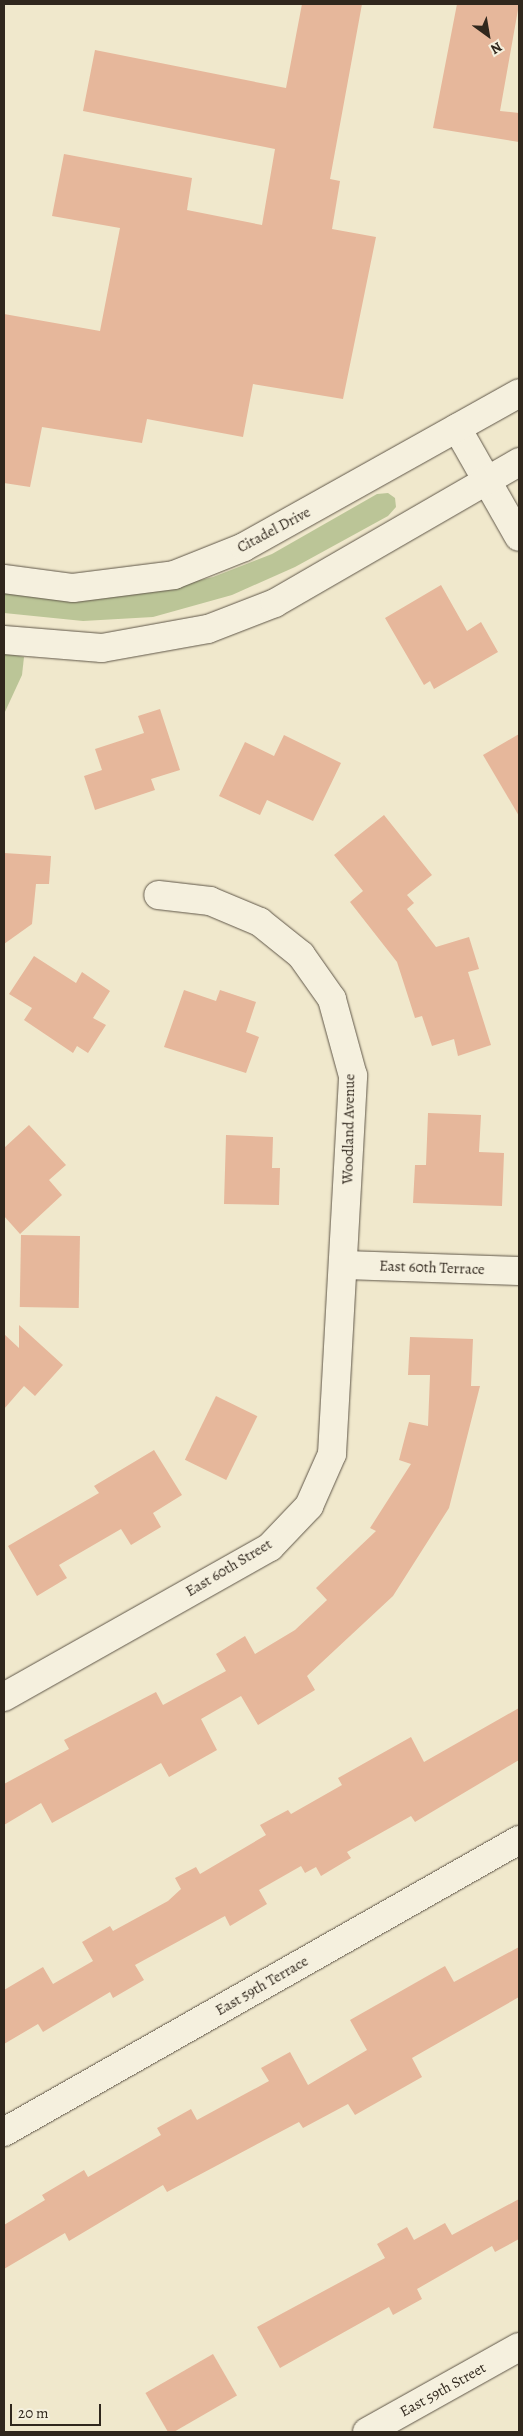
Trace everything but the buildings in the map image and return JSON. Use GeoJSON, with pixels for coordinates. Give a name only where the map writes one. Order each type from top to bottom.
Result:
{"type":"FeatureCollection","features":[{"type":"Feature","properties":{"kind":"street","name":"Citadel Drive"},"geometry":{"type":"LineString","coordinates":[[4,579],[73,588],[174,575],[244,548],[519,393]]}},
{"type":"Feature","properties":{"kind":"street"},"geometry":{"type":"LineString","coordinates":[[457,428],[519,536]]}},
{"type":"Feature","properties":{"kind":"street"},"geometry":{"type":"LineString","coordinates":[[4,640],[102,648],[208,629],[275,603],[519,462]]}},
{"type":"Feature","properties":{"kind":"street","name":"Woodland Avenue"},"geometry":{"type":"LineString","coordinates":[[158,895],[210,901],[260,922],[301,955],[332,999],[353,1076],[345,1265]]}},
{"type":"Feature","properties":{"kind":"street","name":"East 60th Terrace"},"geometry":{"type":"LineString","coordinates":[[345,1265],[519,1271]]}},
{"type":"Feature","properties":{"kind":"street","name":"East 60th Street"},"geometry":{"type":"LineString","coordinates":[[4,1697],[270,1547],[309,1506],[332,1454],[345,1265]]}},
{"type":"Feature","properties":{"kind":"street","name":"East 59th Terrace"},"geometry":{"type":"LineString","coordinates":[[4,2132],[519,1840]]}},
{"type":"Feature","properties":{"kind":"street","name":"East 59th Street"},"geometry":{"type":"LineString","coordinates":[[367,2432],[519,2347]]}},
{"type":"Feature","properties":{"kind":"green space"},"geometry":{"type":"Polygon","coordinates":[[[388,493],[395,498],[396,507],[388,516],[295,567],[232,595],[153,617],[83,621],[4,613],[4,591],[94,597],[150,592],[213,577],[272,554],[377,494],[388,493]]]}},
{"type":"Feature","properties":{"kind":"green space"},"geometry":{"type":"Polygon","coordinates":[[[4,653],[24,657],[22,675],[4,714],[4,653]]]}}]}
